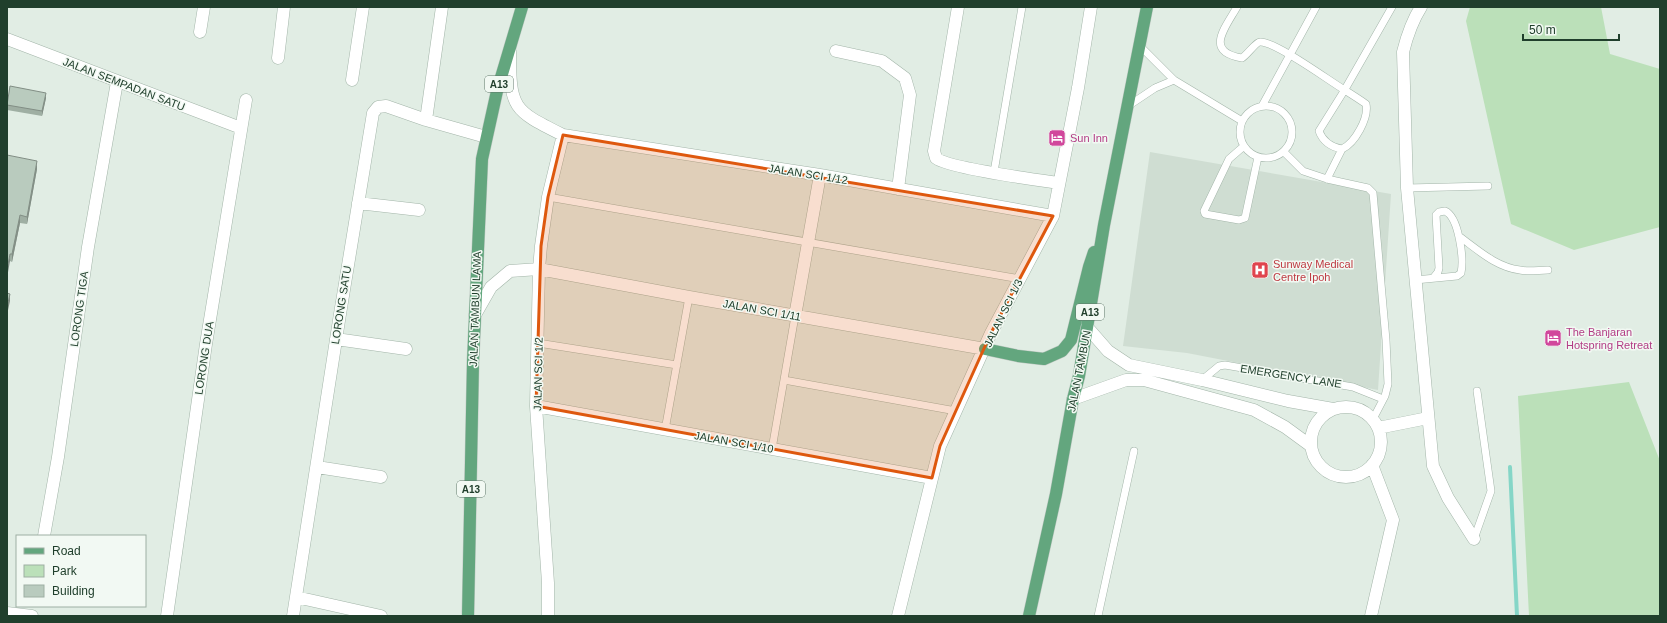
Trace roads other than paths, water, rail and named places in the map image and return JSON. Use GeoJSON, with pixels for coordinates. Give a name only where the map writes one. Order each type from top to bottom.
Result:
{"type":"FeatureCollection","features":[{"type":"Feature","properties":{"kind":"main road","name":"JALAN TAMBUN LAMA"},"geometry":{"type":"LineString","coordinates":[[468,616],[475,315],[482,159],[490,121],[522,7]]}},
{"type":"Feature","properties":{"kind":"main road","name":"JALAN TAMBUN"},"geometry":{"type":"LineString","coordinates":[[1029,616],[1058,486],[1073,399],[1079,376],[1104,225],[1147,7]]}},
{"type":"Feature","properties":{"kind":"main road"},"geometry":{"type":"LineString","coordinates":[[985,348],[1018,356],[1044,358],[1062,351],[1071,340],[1089,267],[1104,225]]}},
{"type":"Feature","properties":{"kind":"street"},"geometry":{"type":"LineString","coordinates":[[200,32],[204,7]]}},
{"type":"Feature","properties":{"kind":"street"},"geometry":{"type":"LineString","coordinates":[[278,58],[284,7]]}},
{"type":"Feature","properties":{"kind":"street"},"geometry":{"type":"LineString","coordinates":[[352,80],[363,7]]}},
{"type":"Feature","properties":{"kind":"street"},"geometry":{"type":"LineString","coordinates":[[426,120],[442,7]]}},
{"type":"Feature","properties":{"kind":"street"},"geometry":{"type":"LineString","coordinates":[[958,7],[934,154],[939,160],[948,163],[1059,184]]}},
{"type":"Feature","properties":{"kind":"street","name":"JALAN SCI 1/3"},"geometry":{"type":"LineString","coordinates":[[898,616],[940,446],[991,333],[1053,216],[1078,88],[1090,7]]}},
{"type":"Feature","properties":{"kind":"street"},"geometry":{"type":"LineString","coordinates":[[1421,7],[1414,17],[1406,38],[1403,52],[1407,188],[1428,418],[1433,466],[1448,498],[1474,539]]}},
{"type":"Feature","properties":{"kind":"street","name":"JALAN SEMPADAN SATU"},"geometry":{"type":"LineString","coordinates":[[7,39],[241,128]]}},
{"type":"Feature","properties":{"kind":"street","name":"JALAN SCI 1/12"},"geometry":{"type":"LineString","coordinates":[[510,47],[511,89],[516,104],[530,119],[563,135],[820,175],[1053,216]]}},
{"type":"Feature","properties":{"kind":"street"},"geometry":{"type":"LineString","coordinates":[[836,51],[882,61],[905,78],[910,95],[898,189]]}},
{"type":"Feature","properties":{"kind":"street","name":"LORONG TIGA"},"geometry":{"type":"LineString","coordinates":[[44,535],[58,457],[88,248],[117,82]]}},
{"type":"Feature","properties":{"kind":"street","name":"LORONG DUA"},"geometry":{"type":"LineString","coordinates":[[167,616],[206,344],[246,100]]}},
{"type":"Feature","properties":{"kind":"street","name":"LORONG SATU"},"geometry":{"type":"LineString","coordinates":[[293,616],[336,338],[375,109],[382,105],[386,106],[426,120],[486,137]]}},
{"type":"Feature","properties":{"kind":"street","name":"JALAN SCI 1/2"},"geometry":{"type":"LineString","coordinates":[[548,616],[547,576],[536,406],[539,269],[540,246],[548,197],[563,135]]}},
{"type":"Feature","properties":{"kind":"street"},"geometry":{"type":"LineString","coordinates":[[795,316],[820,175]]}},
{"type":"Feature","properties":{"kind":"street"},"geometry":{"type":"LineString","coordinates":[[358,203],[419,210]]}},
{"type":"Feature","properties":{"kind":"street","name":"JALAN SCI 1/11"},"geometry":{"type":"LineString","coordinates":[[475,315],[491,287],[510,271],[539,269],[690,298],[985,348]]}},
{"type":"Feature","properties":{"kind":"street"},"geometry":{"type":"LineString","coordinates":[[1087,327],[1108,351],[1129,365],[1202,380],[1288,401],[1333,409],[1344,407],[1354,408],[1365,412],[1376,423],[1381,437],[1381,447],[1378,457],[1372,465],[1363,472],[1352,476],[1341,476],[1330,473],[1321,466],[1314,457],[1311,446],[1311,434],[1316,423],[1323,415],[1333,409]]}},
{"type":"Feature","properties":{"kind":"street"},"geometry":{"type":"LineString","coordinates":[[336,338],[406,349]]}},
{"type":"Feature","properties":{"kind":"street"},"geometry":{"type":"LineString","coordinates":[[1073,399],[1126,380],[1144,380],[1254,410],[1285,427],[1311,446]]}},
{"type":"Feature","properties":{"kind":"street","name":"JALAN SCI 1/10"},"geometry":{"type":"LineString","coordinates":[[536,406],[932,478]]}},
{"type":"Feature","properties":{"kind":"street"},"geometry":{"type":"LineString","coordinates":[[1376,423],[1428,418]]}},
{"type":"Feature","properties":{"kind":"street"},"geometry":{"type":"LineString","coordinates":[[1371,616],[1393,520],[1372,465]]}},
{"type":"Feature","properties":{"kind":"street"},"geometry":{"type":"LineString","coordinates":[[317,467],[382,477]]}},
{"type":"Feature","properties":{"kind":"street"},"geometry":{"type":"LineString","coordinates":[[296,597],[380,616]]}},
{"type":"Feature","properties":{"kind":"street"},"geometry":{"type":"LineString","coordinates":[[7,613],[32,616]]}},
{"type":"Feature","properties":{"kind":"lane"},"geometry":{"type":"LineString","coordinates":[[994,172],[1022,7]]}},
{"type":"Feature","properties":{"kind":"lane"},"geometry":{"type":"LineString","coordinates":[[1237,7],[1223,32],[1220,44],[1222,49],[1235,57],[1242,58],[1259,42],[1268,43],[1290,55],[1366,104],[1368,111],[1364,123],[1348,146],[1342,149],[1327,179]]}},
{"type":"Feature","properties":{"kind":"lane"},"geometry":{"type":"LineString","coordinates":[[1262,106],[1315,9],[1307,7]]}},
{"type":"Feature","properties":{"kind":"lane"},"geometry":{"type":"LineString","coordinates":[[1342,149],[1333,147],[1322,139],[1319,131],[1392,7]]}},
{"type":"Feature","properties":{"kind":"lane"},"geometry":{"type":"LineString","coordinates":[[1140,46],[1174,80],[1242,121]]}},
{"type":"Feature","properties":{"kind":"lane"},"geometry":{"type":"LineString","coordinates":[[1128,106],[1155,88],[1174,80]]}},
{"type":"Feature","properties":{"kind":"lane"},"geometry":{"type":"LineString","coordinates":[[1262,106],[1274,107],[1285,114],[1292,124],[1292,137],[1290,143],[1284,152],[1271,158],[1258,157],[1247,151],[1244,146],[1240,134],[1242,121],[1250,111],[1262,106]]}},
{"type":"Feature","properties":{"kind":"lane"},"geometry":{"type":"LineString","coordinates":[[1244,146],[1230,159],[1204,211],[1205,214],[1239,220],[1245,218],[1258,157]]}},
{"type":"Feature","properties":{"kind":"lane"},"geometry":{"type":"LineString","coordinates":[[1284,152],[1300,169],[1327,179],[1368,188],[1373,193],[1386,340],[1388,384],[1376,423]]}},
{"type":"Feature","properties":{"kind":"lane"},"geometry":{"type":"LineString","coordinates":[[1407,188],[1488,186]]}},
{"type":"Feature","properties":{"kind":"lane"},"geometry":{"type":"LineString","coordinates":[[548,197],[808,243],[1020,278]]}},
{"type":"Feature","properties":{"kind":"lane"},"geometry":{"type":"LineString","coordinates":[[1415,280],[1457,276],[1462,273],[1460,237],[1449,214],[1445,211],[1439,212],[1435,219],[1439,268],[1434,278]]}},
{"type":"Feature","properties":{"kind":"lane"},"geometry":{"type":"LineString","coordinates":[[1460,237],[1496,263],[1506,267],[1521,270],[1548,270]]}},
{"type":"Feature","properties":{"kind":"lane"},"geometry":{"type":"LineString","coordinates":[[665,430],[690,298]]}},
{"type":"Feature","properties":{"kind":"lane"},"geometry":{"type":"LineString","coordinates":[[772,449],[795,316]]}},
{"type":"Feature","properties":{"kind":"lane"},"geometry":{"type":"LineString","coordinates":[[538,343],[677,365]]}},
{"type":"Feature","properties":{"kind":"lane","name":"EMERGENCY LANE"},"geometry":{"type":"LineString","coordinates":[[1202,380],[1219,366],[1225,365],[1353,387],[1383,399]]}},
{"type":"Feature","properties":{"kind":"lane"},"geometry":{"type":"LineString","coordinates":[[784,380],[956,411]]}},
{"type":"Feature","properties":{"kind":"lane"},"geometry":{"type":"LineString","coordinates":[[1474,539],[1491,491],[1477,391]]}},
{"type":"Feature","properties":{"kind":"lane"},"geometry":{"type":"LineString","coordinates":[[1098,616],[1134,451]]}},
{"type":"Feature","properties":{"kind":"waterway"},"geometry":{"type":"LineString","coordinates":[[1510,467],[1517,616]]}},
{"type":"Feature","properties":{"kind":"place","name":"Sun Inn"},"geometry":{"type":"Point","coordinates":[1057,138]}},
{"type":"Feature","properties":{"kind":"place","name":"Sunway Medical Centre Ipoh"},"geometry":{"type":"Point","coordinates":[1260,270]}},
{"type":"Feature","properties":{"kind":"place","name":"The Banjaran Hotspring Retreat"},"geometry":{"type":"Point","coordinates":[1553,338]}}]}
